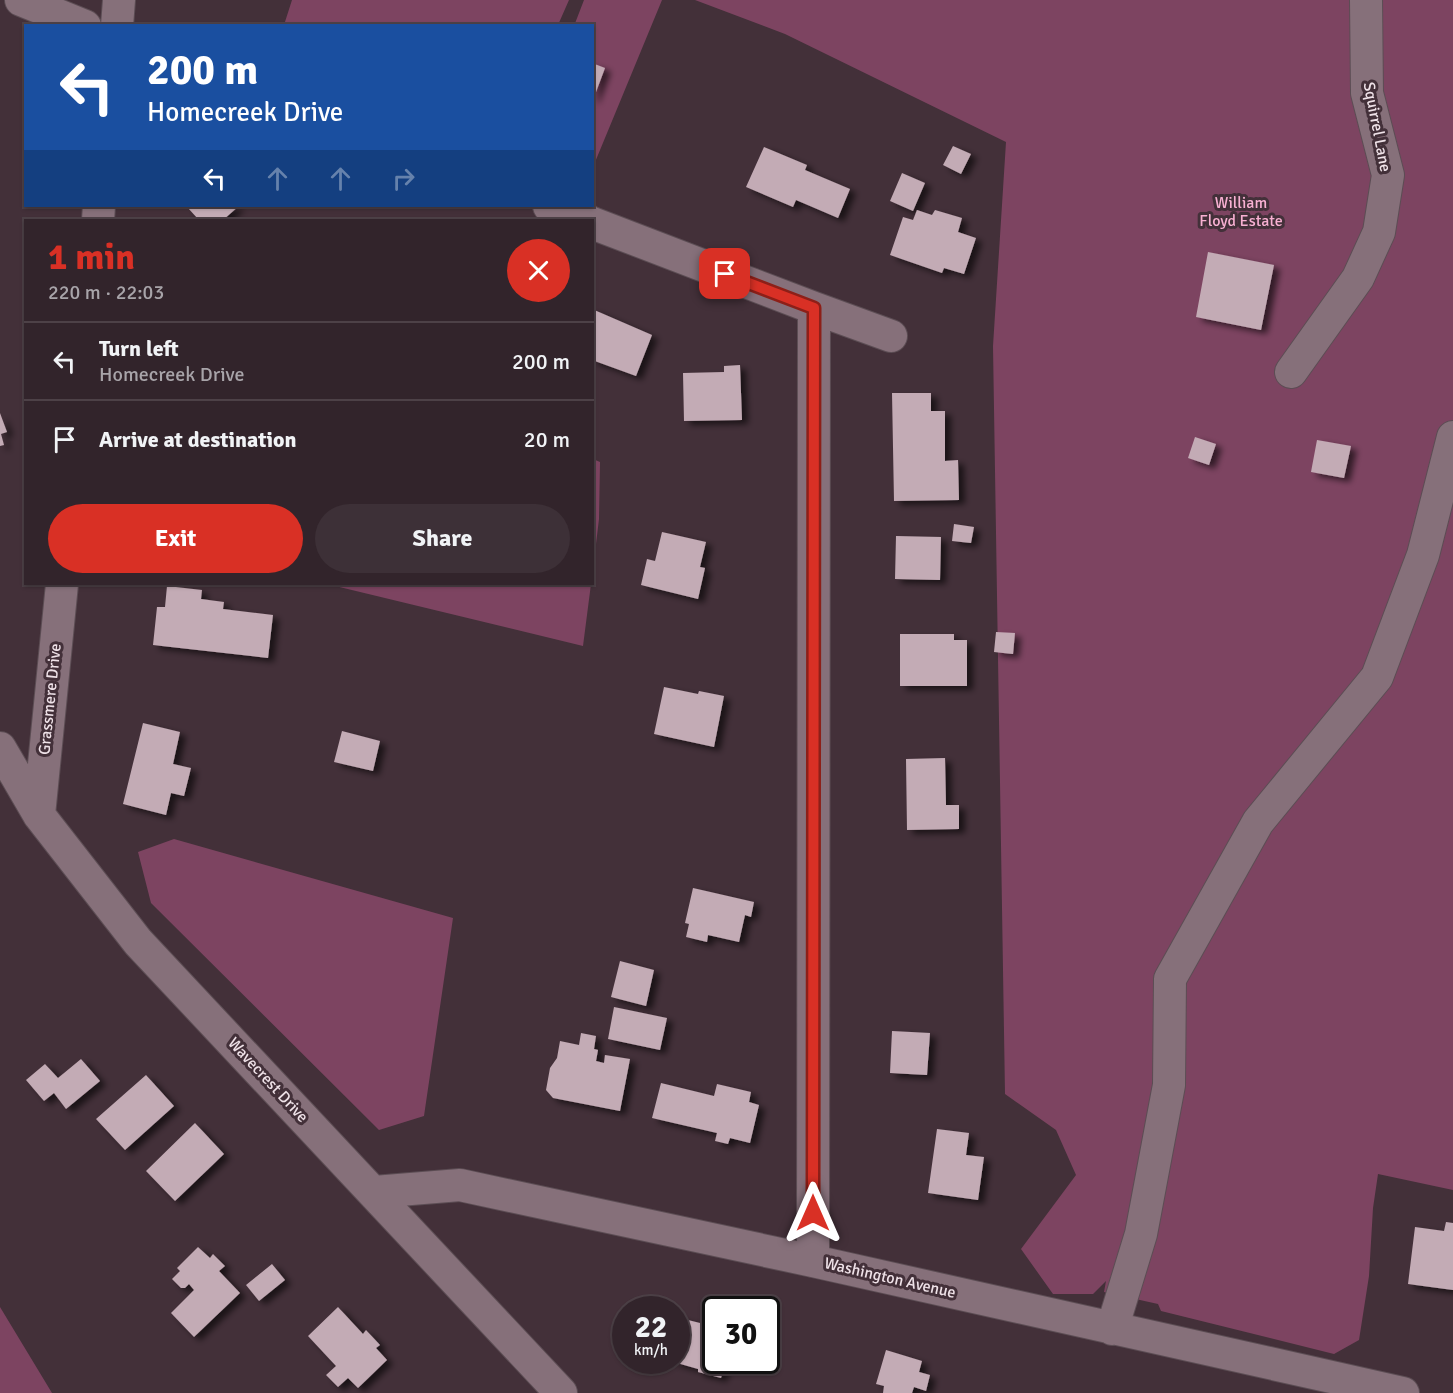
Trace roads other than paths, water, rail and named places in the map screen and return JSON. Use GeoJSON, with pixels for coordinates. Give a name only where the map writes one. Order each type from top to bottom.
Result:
{"type":"FeatureCollection","features":[{"type":"Feature","properties":{"kind":"street"},"geometry":{"type":"LineString","coordinates":[[21,0],[80,24]]}},
{"type":"Feature","properties":{"kind":"street"},"geometry":{"type":"LineString","coordinates":[[117,24],[119,0]]}},
{"type":"Feature","properties":{"kind":"street","name":"Squirrel Lane"},"geometry":{"type":"LineString","coordinates":[[1291,372],[1358,278],[1379,232],[1388,175],[1367,93],[1366,0]]}},
{"type":"Feature","properties":{"kind":"street"},"geometry":{"type":"LineString","coordinates":[[552,207],[584,219]]}},
{"type":"Feature","properties":{"kind":"street"},"geometry":{"type":"LineString","coordinates":[[594,224],[891,336]]}},
{"type":"Feature","properties":{"kind":"street"},"geometry":{"type":"LineString","coordinates":[[813,1261],[814,308]]}},
{"type":"Feature","properties":{"kind":"street"},"geometry":{"type":"LineString","coordinates":[[1112,1329],[1141,1234],[1169,1085],[1170,979],[1258,822],[1377,677],[1423,555],[1453,437]]}},
{"type":"Feature","properties":{"kind":"street","name":"Grassmere Drive"},"geometry":{"type":"LineString","coordinates":[[39,815],[62,585]]}},
{"type":"Feature","properties":{"kind":"street","name":"Wavecrest Drive"},"geometry":{"type":"LineString","coordinates":[[0,748],[39,815],[138,942],[561,1393]]}},
{"type":"Feature","properties":{"kind":"street","name":"Washington Avenue"},"geometry":{"type":"LineString","coordinates":[[374,1192],[460,1185],[813,1261],[1403,1393]]}},
{"type":"Feature","properties":{"kind":"park label","name":"William Floyd Estate"},"geometry":{"type":"Point","coordinates":[1241,212]}}]}
